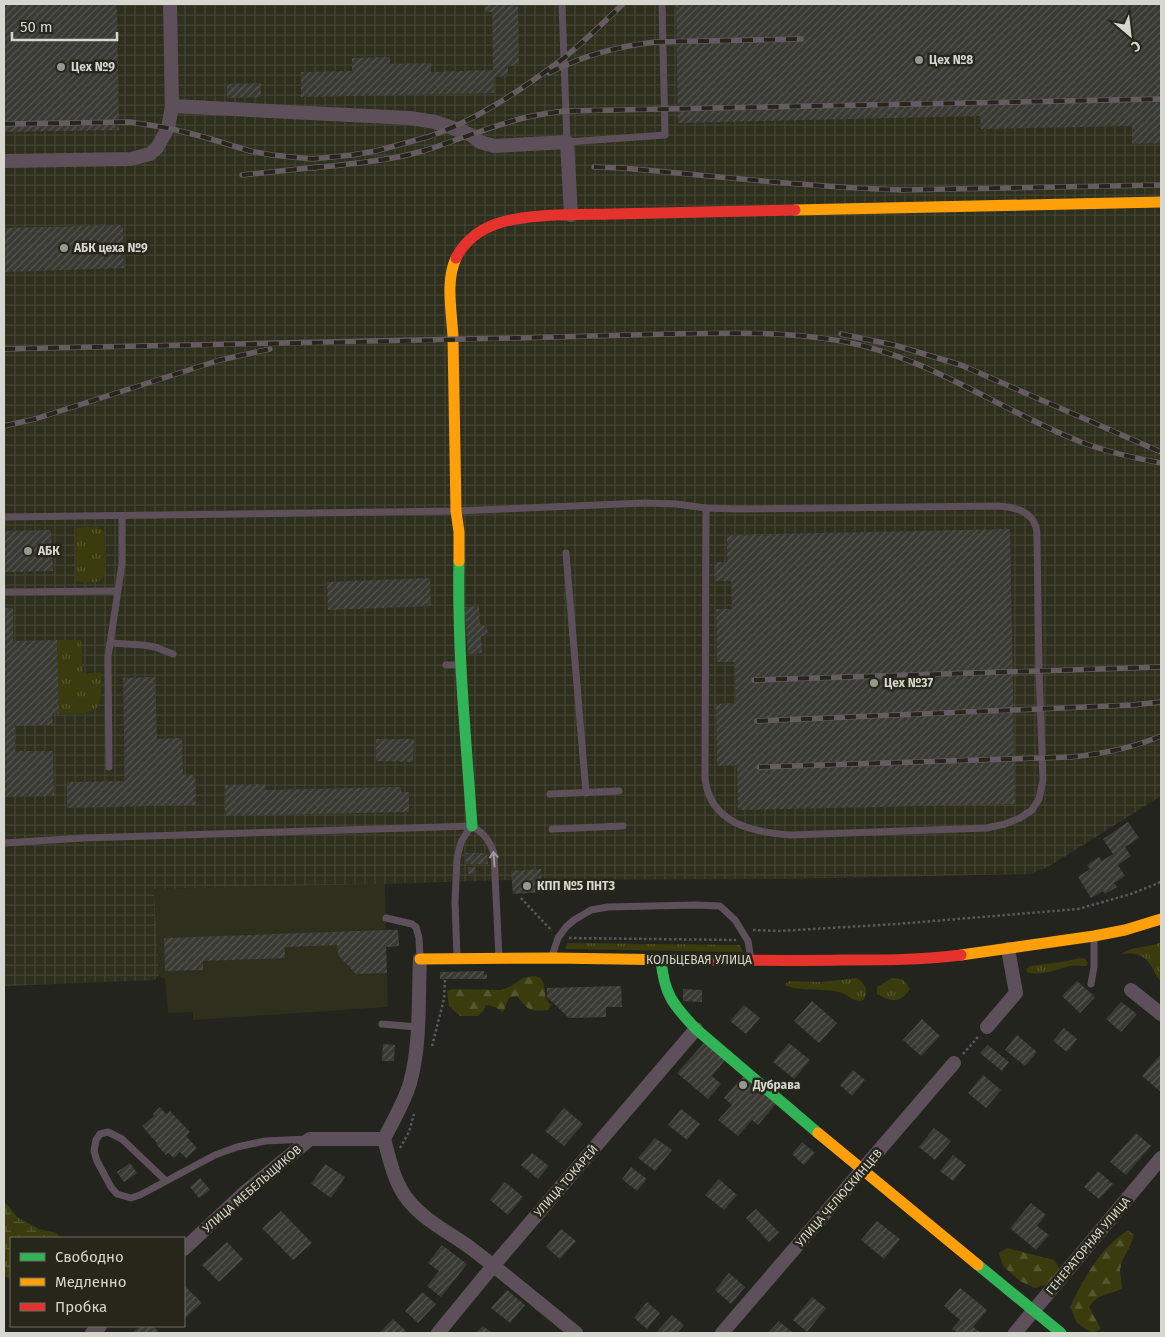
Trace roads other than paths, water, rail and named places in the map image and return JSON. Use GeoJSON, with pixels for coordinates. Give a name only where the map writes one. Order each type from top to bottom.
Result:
{"type":"FeatureCollection","features":[{"type":"Feature","properties":{"kind":"street"},"geometry":{"type":"LineString","coordinates":[[4,161],[131,159],[150,154],[157,148],[168,128],[172,106],[170,4]]}},
{"type":"Feature","properties":{"kind":"street"},"geometry":{"type":"LineString","coordinates":[[172,106],[410,118],[436,122],[471,135],[480,142],[494,146],[567,142],[571,215]]}},
{"type":"Feature","properties":{"kind":"street"},"geometry":{"type":"LineString","coordinates":[[472,826],[458,600],[459,532],[456,511],[451,288],[452,266],[460,249],[472,238],[486,227],[515,220],[571,215],[1161,202]]}},
{"type":"Feature","properties":{"kind":"street","name":"КОЛЬЦЕВАЯ УЛИЦА"},"geometry":{"type":"LineString","coordinates":[[420,959],[552,958],[781,961],[936,958],[1094,936],[1125,930],[1161,919]]}},
{"type":"Feature","properties":{"kind":"street"},"geometry":{"type":"LineString","coordinates":[[987,1027],[1016,993],[1008,949]]}},
{"type":"Feature","properties":{"kind":"street"},"geometry":{"type":"LineString","coordinates":[[420,959],[416,1049],[410,1083],[401,1106],[384,1139],[395,1174],[408,1200],[435,1224],[493,1266],[576,1333]]}},
{"type":"Feature","properties":{"kind":"street"},"geometry":{"type":"LineString","coordinates":[[661,960],[662,977],[671,1000],[678,1011],[696,1029],[863,1171],[1061,1333]]}},
{"type":"Feature","properties":{"kind":"street"},"geometry":{"type":"LineString","coordinates":[[1131,990],[1161,1014]]}},
{"type":"Feature","properties":{"kind":"street","name":"УЛИЦА ТОКАРЕЙ"},"geometry":{"type":"LineString","coordinates":[[438,1333],[696,1029]]}},
{"type":"Feature","properties":{"kind":"street","name":"УЛИЦА ЧЕЛЮСКИНЦЕВ"},"geometry":{"type":"LineString","coordinates":[[722,1333],[954,1063]]}},
{"type":"Feature","properties":{"kind":"street","name":"УЛИЦА МЕБЕЛЬЩИКОВ"},"geometry":{"type":"LineString","coordinates":[[185,1248],[244,1193],[310,1139],[384,1139]]}},
{"type":"Feature","properties":{"kind":"street","name":"ГЕНЕРАТОРНАЯ УЛИЦА"},"geometry":{"type":"LineString","coordinates":[[1015,1333],[1161,1158]]}},
{"type":"Feature","properties":{"kind":"lane"},"geometry":{"type":"LineString","coordinates":[[562,4],[567,142],[665,135],[662,4]]}},
{"type":"Feature","properties":{"kind":"lane"},"geometry":{"type":"LineString","coordinates":[[4,517],[456,511],[644,503],[736,509],[998,506],[1016,509],[1030,517],[1036,526],[1037,539],[1038,671],[1043,780],[1039,799],[1032,810],[1020,818],[1005,824],[987,828],[791,835],[775,834],[748,828],[737,824],[722,814],[712,802],[706,787],[705,778],[706,508]]}},
{"type":"Feature","properties":{"kind":"lane"},"geometry":{"type":"LineString","coordinates":[[108,767],[108,657],[122,564],[122,516]]}},
{"type":"Feature","properties":{"kind":"lane"},"geometry":{"type":"LineString","coordinates":[[566,553],[586,792]]}},
{"type":"Feature","properties":{"kind":"lane"},"geometry":{"type":"LineString","coordinates":[[4,592],[118,591]]}},
{"type":"Feature","properties":{"kind":"lane"},"geometry":{"type":"LineString","coordinates":[[110,643],[143,644],[173,654]]}},
{"type":"Feature","properties":{"kind":"lane"},"geometry":{"type":"LineString","coordinates":[[446,665],[461,665]]}},
{"type":"Feature","properties":{"kind":"lane"},"geometry":{"type":"LineString","coordinates":[[550,794],[619,791]]}},
{"type":"Feature","properties":{"kind":"lane"},"geometry":{"type":"LineString","coordinates":[[457,958],[456,874],[458,851],[461,842],[472,826]]}},
{"type":"Feature","properties":{"kind":"lane"},"geometry":{"type":"LineString","coordinates":[[4,843],[83,838],[472,826],[480,831],[492,845],[494,854],[499,958]]}},
{"type":"Feature","properties":{"kind":"lane"},"geometry":{"type":"LineString","coordinates":[[552,829],[623,826]]}},
{"type":"Feature","properties":{"kind":"lane"},"geometry":{"type":"LineString","coordinates":[[552,958],[558,938],[566,926],[591,910],[608,906],[695,905],[720,906],[735,920],[748,941],[751,960]]}},
{"type":"Feature","properties":{"kind":"lane"},"geometry":{"type":"LineString","coordinates":[[386,918],[412,924],[416,927],[419,938],[420,959]]}},
{"type":"Feature","properties":{"kind":"lane"},"geometry":{"type":"LineString","coordinates":[[1091,984],[1094,967],[1094,936]]}},
{"type":"Feature","properties":{"kind":"lane"},"geometry":{"type":"LineString","coordinates":[[382,1024],[417,1028]]}},
{"type":"Feature","properties":{"kind":"lane"},"geometry":{"type":"LineString","coordinates":[[166,1181],[122,1139],[108,1132],[100,1134],[96,1140],[94,1151],[97,1161],[112,1188],[117,1194],[131,1198],[237,1147],[273,1140],[310,1139]]}},
{"type":"Feature","properties":{"kind":"railway"},"geometry":{"type":"LineString","coordinates":[[425,138],[480,114],[531,82],[572,52],[623,4]]}},
{"type":"Feature","properties":{"kind":"railway"},"geometry":{"type":"LineString","coordinates":[[549,73],[588,57],[614,49],[655,42],[801,39]]}},
{"type":"Feature","properties":{"kind":"railway"},"geometry":{"type":"LineString","coordinates":[[313,168],[368,162],[423,151],[518,119],[566,111],[1161,99]]}},
{"type":"Feature","properties":{"kind":"railway"},"geometry":{"type":"LineString","coordinates":[[4,124],[130,122],[168,128],[250,151],[312,159],[376,151],[431,136]]}},
{"type":"Feature","properties":{"kind":"railway"},"geometry":{"type":"LineString","coordinates":[[242,175],[319,167]]}},
{"type":"Feature","properties":{"kind":"railway"},"geometry":{"type":"LineString","coordinates":[[594,167],[866,189],[1161,185]]}},
{"type":"Feature","properties":{"kind":"railway"},"geometry":{"type":"LineString","coordinates":[[4,349],[755,333],[820,338],[874,349],[905,359],[1081,442],[1101,449],[1161,463]]}},
{"type":"Feature","properties":{"kind":"railway"},"geometry":{"type":"LineString","coordinates":[[841,334],[894,345],[961,365],[1161,452]]}},
{"type":"Feature","properties":{"kind":"railway"},"geometry":{"type":"LineString","coordinates":[[4,426],[35,419],[220,360],[270,349]]}},
{"type":"Feature","properties":{"kind":"railway"},"geometry":{"type":"LineString","coordinates":[[754,680],[1161,667]]}},
{"type":"Feature","properties":{"kind":"railway"},"geometry":{"type":"LineString","coordinates":[[757,721],[1132,705],[1161,702]]}},
{"type":"Feature","properties":{"kind":"railway"},"geometry":{"type":"LineString","coordinates":[[759,767],[1071,757],[1117,750],[1161,736]]}},
{"type":"Feature","properties":{"kind":"place","name":"Цех №8"},"geometry":{"type":"Point","coordinates":[919,60]}},
{"type":"Feature","properties":{"kind":"place","name":"Цех №9"},"geometry":{"type":"Point","coordinates":[61,67]}},
{"type":"Feature","properties":{"kind":"place","name":"АБК цеха №9"},"geometry":{"type":"Point","coordinates":[64,248]}},
{"type":"Feature","properties":{"kind":"place","name":"АБК"},"geometry":{"type":"Point","coordinates":[28,551]}},
{"type":"Feature","properties":{"kind":"place","name":"Цех №37"},"geometry":{"type":"Point","coordinates":[874,683]}},
{"type":"Feature","properties":{"kind":"place","name":"КПП №5 ПНТЗ"},"geometry":{"type":"Point","coordinates":[527,886]}},
{"type":"Feature","properties":{"kind":"place","name":"Дубрава"},"geometry":{"type":"Point","coordinates":[743,1085]}}]}
